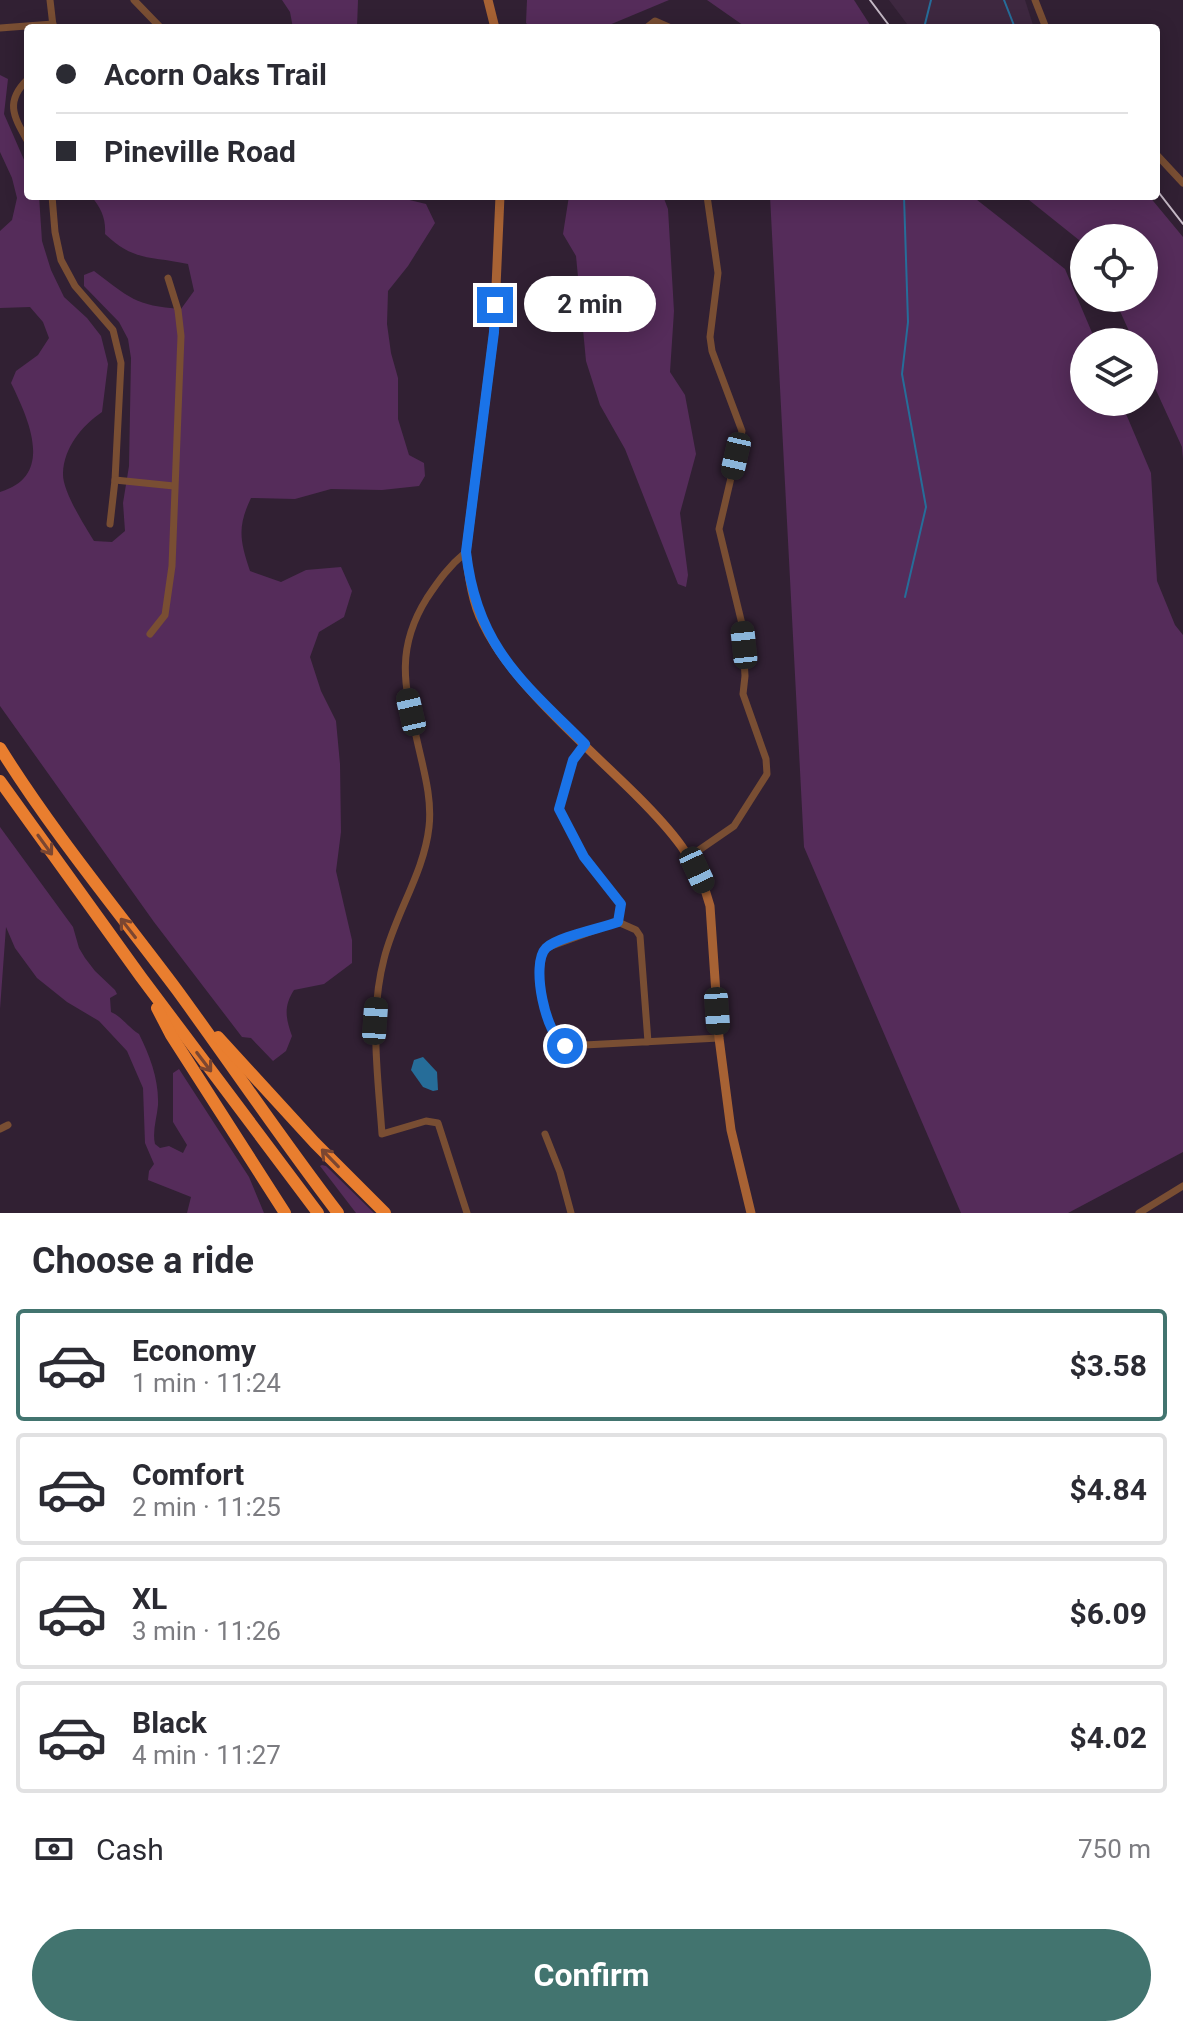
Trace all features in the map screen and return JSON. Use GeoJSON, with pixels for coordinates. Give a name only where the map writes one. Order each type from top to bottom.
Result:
{"type":"FeatureCollection","features":[{"type":"Feature","properties":{"kind":"highway"},"geometry":{"type":"LineString","coordinates":[[0,748],[103,897],[176,989],[284,1143],[338,1213]]}},
{"type":"Feature","properties":{"kind":"highway"},"geometry":{"type":"LineString","coordinates":[[0,781],[141,977],[318,1213]]}},
{"type":"Feature","properties":{"kind":"highway"},"geometry":{"type":"LineString","coordinates":[[141,977],[171,1035],[285,1213]]}},
{"type":"Feature","properties":{"kind":"highway"},"geometry":{"type":"LineString","coordinates":[[176,989],[279,1104],[385,1213]]}},
{"type":"Feature","properties":{"kind":"main road"},"geometry":{"type":"LineString","coordinates":[[488,0],[494,24]]}},
{"type":"Feature","properties":{"kind":"main road"},"geometry":{"type":"LineString","coordinates":[[500,200],[494,332],[466,552],[469,577],[481,621],[500,654],[522,681],[666,825],[689,857],[706,889],[710,906],[719,1038],[731,1130],[747,1212]]}},
{"type":"Feature","properties":{"kind":"street"},"geometry":{"type":"LineString","coordinates":[[50,0],[53,24]]}},
{"type":"Feature","properties":{"kind":"street"},"geometry":{"type":"LineString","coordinates":[[134,0],[157,24]]}},
{"type":"Feature","properties":{"kind":"street"},"geometry":{"type":"LineString","coordinates":[[1035,0],[1044,24]]}},
{"type":"Feature","properties":{"kind":"street"},"geometry":{"type":"LineString","coordinates":[[0,28],[24,27]]}},
{"type":"Feature","properties":{"kind":"street"},"geometry":{"type":"LineString","coordinates":[[24,84],[14,97],[13,108],[24,134]]}},
{"type":"Feature","properties":{"kind":"street"},"geometry":{"type":"LineString","coordinates":[[1160,158],[1183,183]]}},
{"type":"Feature","properties":{"kind":"street"},"geometry":{"type":"LineString","coordinates":[[52,200],[61,260],[75,286],[113,330],[121,363],[110,524]]}},
{"type":"Feature","properties":{"kind":"street"},"geometry":{"type":"LineString","coordinates":[[689,857],[734,826],[767,774],[766,759],[743,694],[742,624],[719,529],[742,431],[712,351],[710,337],[718,273],[708,200]]}},
{"type":"Feature","properties":{"kind":"street"},"geometry":{"type":"LineString","coordinates":[[150,634],[165,615],[172,566],[181,336],[178,310],[168,278]]}},
{"type":"Feature","properties":{"kind":"street"},"geometry":{"type":"LineString","coordinates":[[115,480],[174,486]]}},
{"type":"Feature","properties":{"kind":"street"},"geometry":{"type":"LineString","coordinates":[[466,552],[446,569],[413,621],[405,655],[406,688],[426,778],[429,826],[424,854],[400,909],[384,957],[377,989],[375,1021],[382,1134],[426,1121],[438,1123],[467,1213]]}},
{"type":"Feature","properties":{"kind":"street"},"geometry":{"type":"LineString","coordinates":[[585,744],[573,760],[559,809],[584,857],[621,904],[618,922]]}},
{"type":"Feature","properties":{"kind":"street"},"geometry":{"type":"LineString","coordinates":[[648,1042],[640,936],[636,930],[618,922],[546,948],[539,969],[549,1026],[565,1046],[648,1042],[719,1038]]}},
{"type":"Feature","properties":{"kind":"street"},"geometry":{"type":"LineString","coordinates":[[545,1134],[571,1213]]}},
{"type":"Feature","properties":{"kind":"street"},"geometry":{"type":"LineString","coordinates":[[1139,1213],[1183,1186]]}},
{"type":"Feature","properties":{"kind":"shaded area"},"geometry":{"type":"Polygon","coordinates":[[[282,0],[358,0],[357,24],[292,24],[290,12],[282,0]]]}},
{"type":"Feature","properties":{"kind":"shaded area"},"geometry":{"type":"Polygon","coordinates":[[[527,0],[669,0],[612,24],[526,23],[527,0]]]}},
{"type":"Feature","properties":{"kind":"shaded area"},"geometry":{"type":"Polygon","coordinates":[[[707,0],[854,0],[869,24],[741,24],[707,0]]]}},
{"type":"Feature","properties":{"kind":"shaded area"},"geometry":{"type":"Polygon","coordinates":[[[889,0],[1025,0],[1033,24],[907,24],[889,0]]]}},
{"type":"Feature","properties":{"kind":"shaded area"},"geometry":{"type":"Polygon","coordinates":[[[0,75],[8,79],[4,114],[24,160],[24,200],[39,200],[42,241],[51,270],[64,297],[101,336],[108,364],[102,412],[75,438],[63,473],[70,498],[94,541],[112,542],[125,531],[123,503],[129,466],[131,358],[128,339],[119,322],[84,286],[84,275],[94,271],[133,299],[165,308],[181,309],[194,291],[188,264],[135,254],[105,234],[105,223],[94,200],[410,200],[426,204],[435,223],[388,291],[387,324],[398,378],[398,419],[409,455],[424,463],[425,476],[419,486],[382,490],[331,489],[295,499],[251,498],[242,526],[242,542],[250,571],[281,582],[306,570],[341,567],[352,591],[344,617],[319,632],[310,657],[321,691],[336,721],[341,832],[336,871],[352,940],[352,963],[324,984],[294,990],[287,1013],[292,1036],[286,1051],[273,1061],[251,1038],[242,1037],[154,922],[0,706],[0,492],[17,484],[27,473],[33,445],[25,413],[11,383],[16,371],[38,355],[49,338],[43,322],[30,307],[0,308],[0,231],[12,220],[17,198],[0,152],[0,75]]]}},
{"type":"Feature","properties":{"kind":"shaded area"},"geometry":{"type":"Polygon","coordinates":[[[568,200],[665,200],[668,209],[674,311],[670,372],[685,395],[696,454],[680,513],[688,575],[686,587],[678,584],[625,449],[600,405],[586,361],[576,256],[563,234],[568,200]]]}},
{"type":"Feature","properties":{"kind":"shaded area"},"geometry":{"type":"Polygon","coordinates":[[[770,200],[977,200],[1065,269],[1070,281],[1070,312],[1083,312],[1090,328],[1070,328],[1070,416],[1127,416],[1151,473],[1157,581],[1175,625],[1183,635],[1183,1152],[1068,1213],[961,1213],[804,847],[770,200]]]}},
{"type":"Feature","properties":{"kind":"shaded area"},"geometry":{"type":"Polygon","coordinates":[[[1029,200],[1152,200],[1183,237],[1183,459],[1182,447],[1158,395],[1158,328],[1128,328],[1120,312],[1158,312],[1158,224],[1070,224],[1070,233],[1029,200]]]}},
{"type":"Feature","properties":{"kind":"shaded area"},"geometry":{"type":"Polygon","coordinates":[[[0,827],[73,927],[85,958],[115,990],[117,994],[110,998],[111,1012],[139,1034],[157,1086],[155,1144],[183,1153],[187,1145],[173,1122],[173,1073],[179,1069],[249,1177],[264,1213],[187,1213],[191,1197],[148,1180],[154,1164],[145,1143],[143,1088],[127,1051],[99,1021],[67,1002],[37,978],[15,948],[6,927],[0,1009],[0,827]]]}},
{"type":"Feature","properties":{"kind":"shaded area"},"geometry":{"type":"Polygon","coordinates":[[[322,1165],[326,1166],[374,1213],[356,1213],[322,1165]]]}},
{"type":"Feature","properties":{"kind":"water"},"geometry":{"type":"Polygon","coordinates":[[[423,1057],[437,1072],[438,1090],[423,1087],[411,1070],[414,1060],[423,1057]]]}},
{"type":"Feature","properties":{"kind":"waterway"},"geometry":{"type":"LineString","coordinates":[[925,24],[931,0]]}},
{"type":"Feature","properties":{"kind":"waterway"},"geometry":{"type":"LineString","coordinates":[[1004,0],[1013,24]]}},
{"type":"Feature","properties":{"kind":"waterway"},"geometry":{"type":"LineString","coordinates":[[904,200],[908,322],[902,374],[926,507],[905,597]]}},
{"type":"Feature","properties":{"kind":"railway"},"geometry":{"type":"LineString","coordinates":[[870,0],[888,24]]}},
{"type":"Feature","properties":{"kind":"railway"},"geometry":{"type":"LineString","coordinates":[[1160,194],[1183,224]]}},
{"type":"Feature","properties":{"kind":"route"},"geometry":{"type":"LineString","coordinates":[[495,305],[466,552],[469,577],[481,621],[500,654],[522,681],[585,744],[573,760],[559,809],[578,848],[621,904],[618,922],[549,945],[540,959],[549,1026],[553,1035],[565,1046]]}}]}
